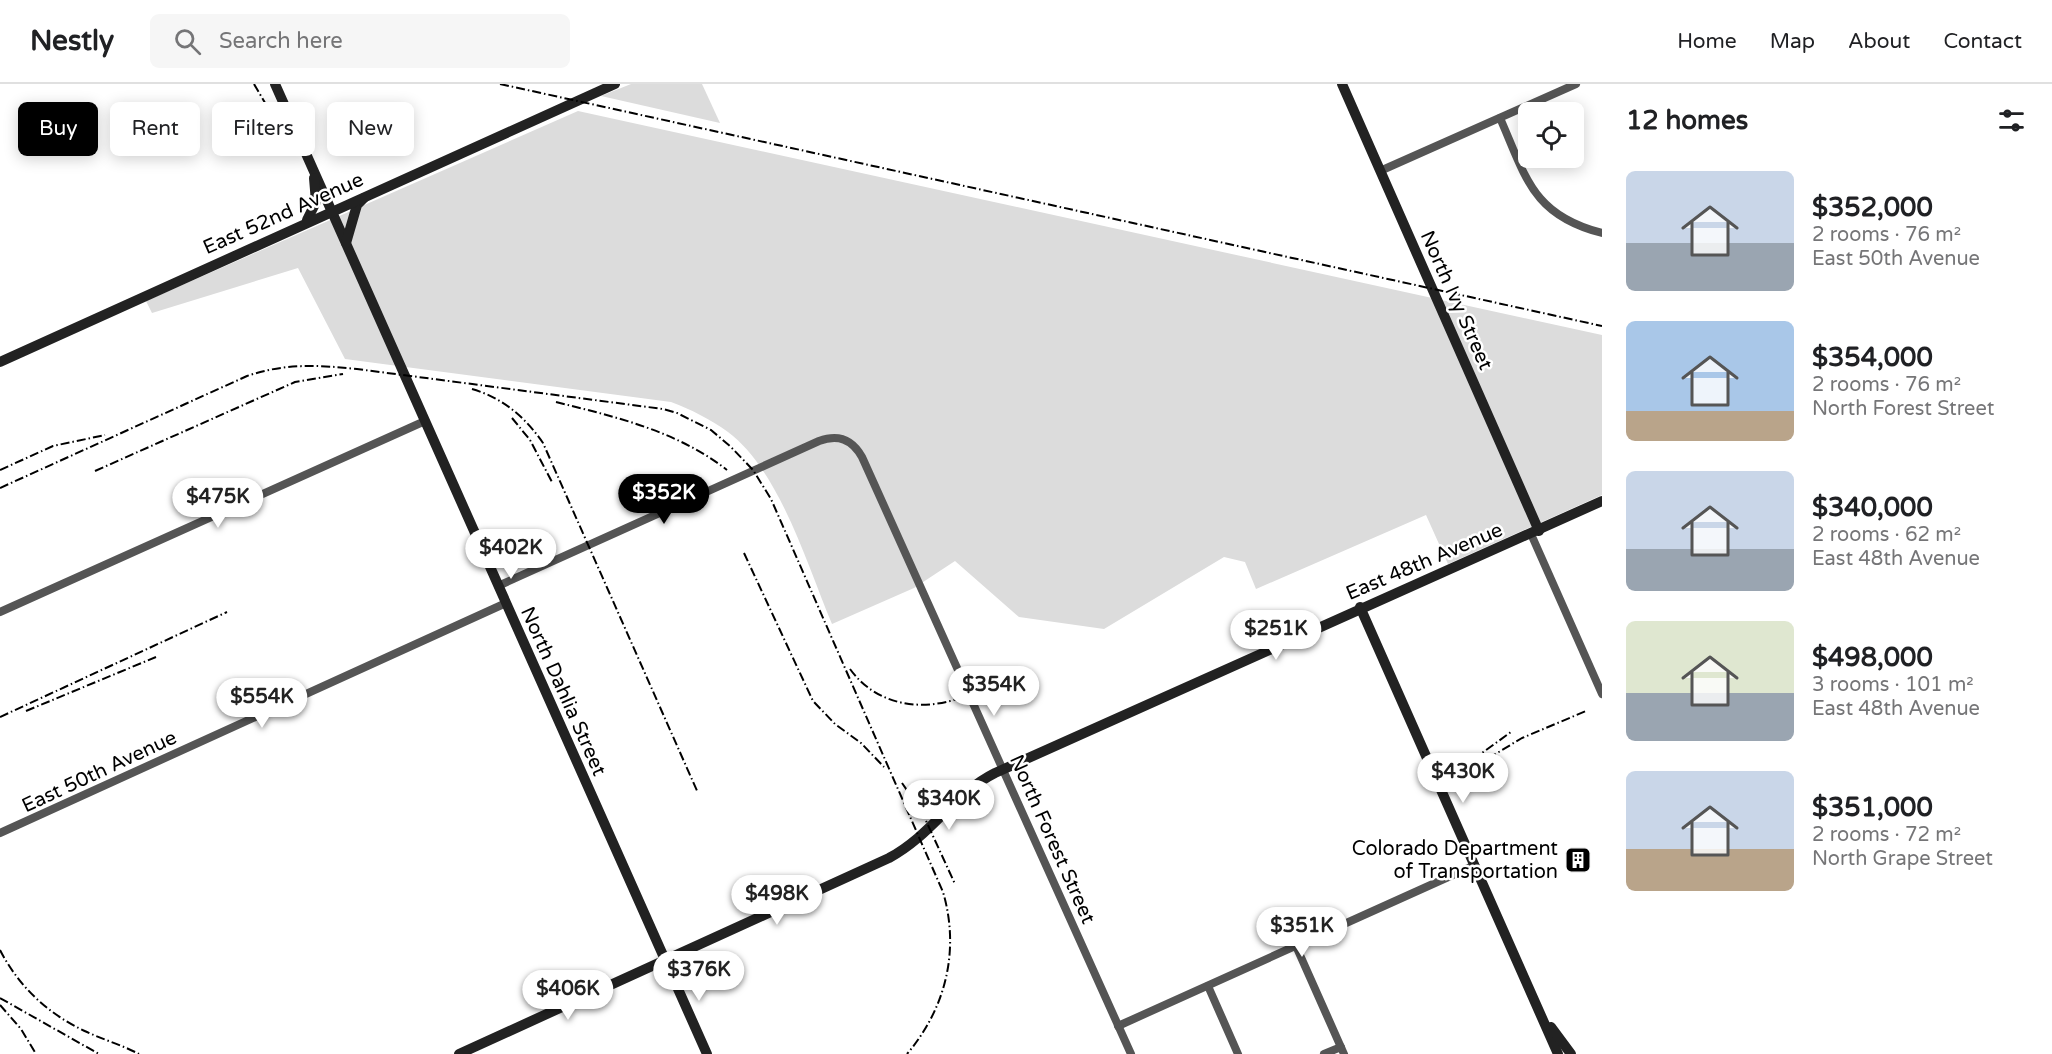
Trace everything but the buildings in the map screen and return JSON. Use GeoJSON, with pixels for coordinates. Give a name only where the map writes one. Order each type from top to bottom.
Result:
{"type":"FeatureCollection","features":[{"type":"Feature","properties":{"kind":"street","name":"North Dahlia Street"},"geometry":{"type":"LineString","coordinates":[[275,84],[707,1054]]}},
{"type":"Feature","properties":{"kind":"street","name":"East 52nd Avenue"},"geometry":{"type":"LineString","coordinates":[[0,362],[307,221],[615,84]]}},
{"type":"Feature","properties":{"kind":"street","name":"North Ivy Street"},"geometry":{"type":"LineString","coordinates":[[1342,84],[1535,532],[1602,694]]}},
{"type":"Feature","properties":{"kind":"street"},"geometry":{"type":"LineString","coordinates":[[1380,171],[1576,84]]}},
{"type":"Feature","properties":{"kind":"street"},"geometry":{"type":"LineString","coordinates":[[1500,118],[1531,187],[1543,203],[1565,220],[1602,232]]}},
{"type":"Feature","properties":{"kind":"street"},"geometry":{"type":"LineString","coordinates":[[307,221],[316,202],[311,163]]}},
{"type":"Feature","properties":{"kind":"street"},"geometry":{"type":"LineString","coordinates":[[346,243],[357,206],[373,192]]}},
{"type":"Feature","properties":{"kind":"street"},"geometry":{"type":"LineString","coordinates":[[0,612],[425,421]]}},
{"type":"Feature","properties":{"kind":"street","name":"North Forest Street"},"geometry":{"type":"LineString","coordinates":[[498,586],[819,441],[842,438],[851,442],[860,453],[1131,1054]]}},
{"type":"Feature","properties":{"kind":"street","name":"East 48th Avenue"},"geometry":{"type":"LineString","coordinates":[[459,1054],[665,962],[899,853],[931,829],[969,789],[1003,769],[1360,607],[1602,501]]}},
{"type":"Feature","properties":{"kind":"street","name":"East 50th Avenue"},"geometry":{"type":"LineString","coordinates":[[0,833],[506,603]]}},
{"type":"Feature","properties":{"kind":"street"},"geometry":{"type":"LineString","coordinates":[[1360,607],[1558,1054]]}},
{"type":"Feature","properties":{"kind":"street"},"geometry":{"type":"LineString","coordinates":[[1119,1026],[1475,865]]}},
{"type":"Feature","properties":{"kind":"street"},"geometry":{"type":"LineString","coordinates":[[1296,946],[1342,1050],[1324,1054]]}},
{"type":"Feature","properties":{"kind":"street"},"geometry":{"type":"LineString","coordinates":[[1208,986],[1238,1054]]}},
{"type":"Feature","properties":{"kind":"street"},"geometry":{"type":"LineString","coordinates":[[1540,1013],[1571,1054]]}},
{"type":"Feature","properties":{"kind":"shaded area"},"geometry":{"type":"Polygon","coordinates":[[[631,84],[702,84],[720,123],[601,96],[631,84]]]}},
{"type":"Feature","properties":{"kind":"shaded area"},"geometry":{"type":"Polygon","coordinates":[[[578,111],[1602,335],[1602,495],[1448,564],[1426,515],[1256,589],[1245,562],[1224,557],[1104,629],[1019,617],[955,561],[914,588],[832,624],[790,520],[763,470],[728,432],[694,412],[671,402],[345,359],[298,268],[152,313],[146,301],[578,111]]]}},
{"type":"Feature","properties":{"kind":"railway"},"geometry":{"type":"LineString","coordinates":[[254,84],[265,102]]}},
{"type":"Feature","properties":{"kind":"railway"},"geometry":{"type":"LineString","coordinates":[[500,84],[1602,326]]}},
{"type":"Feature","properties":{"kind":"railway"},"geometry":{"type":"LineString","coordinates":[[0,488],[247,376],[288,367],[357,369],[663,409],[677,413],[711,430],[753,470],[771,499],[943,892],[950,935],[946,978],[931,1017],[907,1054]]}},
{"type":"Feature","properties":{"kind":"railway"},"geometry":{"type":"LineString","coordinates":[[95,471],[295,382],[343,374]]}},
{"type":"Feature","properties":{"kind":"railway"},"geometry":{"type":"LineString","coordinates":[[472,389],[503,403],[521,417],[543,443],[698,793]]}},
{"type":"Feature","properties":{"kind":"railway"},"geometry":{"type":"LineString","coordinates":[[556,402],[623,420],[667,435],[708,456],[727,470]]}},
{"type":"Feature","properties":{"kind":"railway"},"geometry":{"type":"LineString","coordinates":[[512,418],[530,440],[553,484]]}},
{"type":"Feature","properties":{"kind":"railway"},"geometry":{"type":"LineString","coordinates":[[0,470],[53,446],[105,435]]}},
{"type":"Feature","properties":{"kind":"railway"},"geometry":{"type":"LineString","coordinates":[[744,553],[813,701],[835,724],[861,743],[884,767]]}},
{"type":"Feature","properties":{"kind":"railway"},"geometry":{"type":"LineString","coordinates":[[0,717],[227,612]]}},
{"type":"Feature","properties":{"kind":"railway"},"geometry":{"type":"LineString","coordinates":[[26,711],[156,657]]}},
{"type":"Feature","properties":{"kind":"railway"},"geometry":{"type":"LineString","coordinates":[[850,669],[873,691],[900,702],[930,704],[960,698]]}},
{"type":"Feature","properties":{"kind":"railway"},"geometry":{"type":"LineString","coordinates":[[1474,767],[1522,738],[1586,711]]}},
{"type":"Feature","properties":{"kind":"railway"},"geometry":{"type":"LineString","coordinates":[[1446,779],[1511,732]]}},
{"type":"Feature","properties":{"kind":"railway"},"geometry":{"type":"LineString","coordinates":[[902,783],[922,812],[955,884]]}},
{"type":"Feature","properties":{"kind":"railway"},"geometry":{"type":"LineString","coordinates":[[0,950],[26,988],[36,999],[60,1017],[93,1035],[139,1054]]}},
{"type":"Feature","properties":{"kind":"railway"},"geometry":{"type":"LineString","coordinates":[[0,998],[99,1054]]}},
{"type":"Feature","properties":{"kind":"railway"},"geometry":{"type":"LineString","coordinates":[[0,1005],[21,1029],[36,1054]]}},
{"type":"Feature","properties":{"kind":"place","name":"Colorado Department of Transportation"},"geometry":{"type":"Point","coordinates":[1578,860]}}]}
